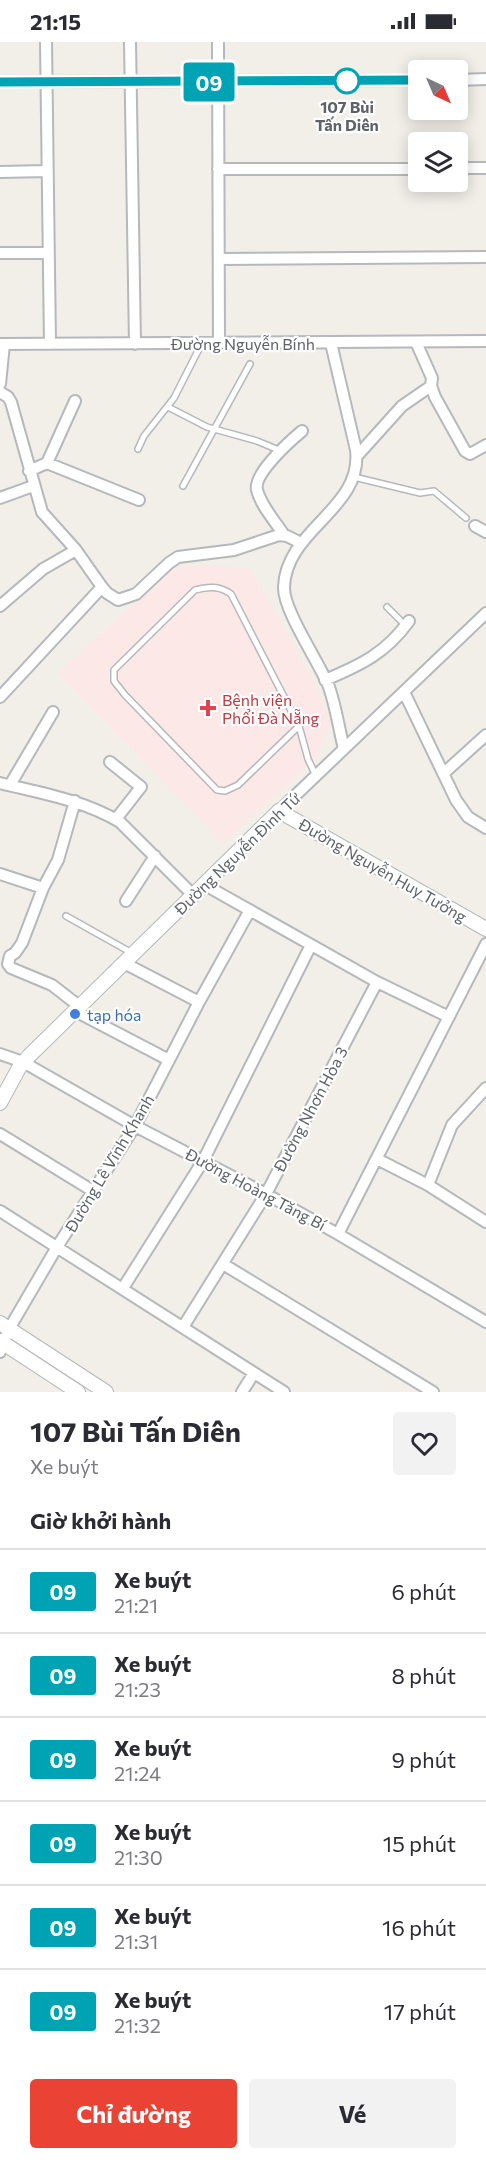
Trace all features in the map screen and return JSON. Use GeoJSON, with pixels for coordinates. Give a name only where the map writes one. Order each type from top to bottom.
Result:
{"type":"FeatureCollection","features":[{"type":"Feature","properties":{"kind":"street"},"geometry":{"type":"LineString","coordinates":[[46,42],[50,344]]}},
{"type":"Feature","properties":{"kind":"street"},"geometry":{"type":"LineString","coordinates":[[130,42],[135,344]]}},
{"type":"Feature","properties":{"kind":"street"},"geometry":{"type":"LineString","coordinates":[[218,42],[219,343]]}},
{"type":"Feature","properties":{"kind":"street"},"geometry":{"type":"LineString","coordinates":[[468,80],[486,79]]}},
{"type":"Feature","properties":{"kind":"street"},"geometry":{"type":"LineString","coordinates":[[0,82],[408,80]]}},
{"type":"Feature","properties":{"kind":"street"},"geometry":{"type":"LineString","coordinates":[[468,168],[486,168]]}},
{"type":"Feature","properties":{"kind":"street"},"geometry":{"type":"LineString","coordinates":[[218,169],[408,169]]}},
{"type":"Feature","properties":{"kind":"street"},"geometry":{"type":"LineString","coordinates":[[0,172],[47,171]]}},
{"type":"Feature","properties":{"kind":"street"},"geometry":{"type":"LineString","coordinates":[[0,253],[48,253]]}},
{"type":"Feature","properties":{"kind":"street"},"geometry":{"type":"LineString","coordinates":[[219,259],[486,257]]}},
{"type":"Feature","properties":{"kind":"street","name":"Đường Nguyễn Bính"},"geometry":{"type":"LineString","coordinates":[[2,344],[486,340]]}},
{"type":"Feature","properties":{"kind":"street"},"geometry":{"type":"LineString","coordinates":[[416,342],[432,378],[431,386],[467,454],[486,445]]}},
{"type":"Feature","properties":{"kind":"street"},"geometry":{"type":"LineString","coordinates":[[331,343],[357,456],[354,477],[339,502],[301,543],[286,576],[283,590],[289,610],[325,680],[334,704],[344,749]]}},
{"type":"Feature","properties":{"kind":"street"},"geometry":{"type":"LineString","coordinates":[[0,384],[2,344]]}},
{"type":"Feature","properties":{"kind":"street"},"geometry":{"type":"LineString","coordinates":[[357,456],[402,406],[431,386]]}},
{"type":"Feature","properties":{"kind":"street"},"geometry":{"type":"LineString","coordinates":[[0,392],[12,402],[33,486],[44,516],[76,550],[102,587],[118,600],[136,594],[169,562],[178,557],[234,550],[284,535]]}},
{"type":"Feature","properties":{"kind":"street"},"geometry":{"type":"LineString","coordinates":[[29,471],[47,463],[75,401]]}},
{"type":"Feature","properties":{"kind":"street"},"geometry":{"type":"LineString","coordinates":[[301,543],[284,535],[262,502],[256,485],[261,474],[280,451],[302,431]]}},
{"type":"Feature","properties":{"kind":"street"},"geometry":{"type":"LineString","coordinates":[[47,463],[139,500]]}},
{"type":"Feature","properties":{"kind":"street"},"geometry":{"type":"LineString","coordinates":[[0,498],[33,486]]}},
{"type":"Feature","properties":{"kind":"street"},"geometry":{"type":"LineString","coordinates":[[475,526],[486,531]]}},
{"type":"Feature","properties":{"kind":"street"},"geometry":{"type":"LineString","coordinates":[[0,606],[43,569],[76,550]]}},
{"type":"Feature","properties":{"kind":"street"},"geometry":{"type":"LineString","coordinates":[[0,697],[102,587]]}},
{"type":"Feature","properties":{"kind":"street","name":"Đường Nguyễn Đình Tứ"},"geometry":{"type":"LineString","coordinates":[[0,1102],[23,1062],[279,811],[486,613]]}},
{"type":"Feature","properties":{"kind":"street"},"geometry":{"type":"LineString","coordinates":[[325,680],[358,666],[384,650],[408,623]]}},
{"type":"Feature","properties":{"kind":"street"},"geometry":{"type":"LineString","coordinates":[[404,692],[464,812],[474,822],[486,828]]}},
{"type":"Feature","properties":{"kind":"street"},"geometry":{"type":"LineString","coordinates":[[53,712],[5,784],[75,801],[116,819],[194,896]]}},
{"type":"Feature","properties":{"kind":"street"},"geometry":{"type":"LineString","coordinates":[[444,773],[486,735]]}},
{"type":"Feature","properties":{"kind":"street"},"geometry":{"type":"LineString","coordinates":[[110,762],[141,787],[116,819]]}},
{"type":"Feature","properties":{"kind":"street"},"geometry":{"type":"LineString","coordinates":[[75,801],[58,860],[22,943],[15,953],[5,954],[8,964],[11,968],[44,981],[63,993],[77,1009],[169,1060]]}},
{"type":"Feature","properties":{"kind":"street","name":"Đường Nguyễn Huy Tưởng"},"geometry":{"type":"LineString","coordinates":[[279,811],[486,929]]}},
{"type":"Feature","properties":{"kind":"street"},"geometry":{"type":"LineString","coordinates":[[126,901],[155,856]]}},
{"type":"Feature","properties":{"kind":"street"},"geometry":{"type":"LineString","coordinates":[[0,874],[44,888]]}},
{"type":"Feature","properties":{"kind":"street"},"geometry":{"type":"LineString","coordinates":[[205,885],[377,982],[449,1017]]}},
{"type":"Feature","properties":{"kind":"street","name":"Đường Lê Vĩnh Khanh"},"geometry":{"type":"LineString","coordinates":[[1,1345],[4,1326],[135,1125],[250,910]]}},
{"type":"Feature","properties":{"kind":"street"},"geometry":{"type":"LineString","coordinates":[[338,1234],[486,944]]}},
{"type":"Feature","properties":{"kind":"street"},"geometry":{"type":"LineString","coordinates":[[123,1288],[203,1161],[310,945]]}},
{"type":"Feature","properties":{"kind":"street"},"geometry":{"type":"LineString","coordinates":[[129,958],[199,1002]]}},
{"type":"Feature","properties":{"kind":"street","name":"Đường Nhơn Hòa 3"},"geometry":{"type":"LineString","coordinates":[[183,1327],[266,1194],[377,982]]}},
{"type":"Feature","properties":{"kind":"street","name":"Đường Hoàng Tăng Bí"},"geometry":{"type":"LineString","coordinates":[[0,1054],[23,1062],[135,1125],[266,1194],[486,1322]]}},
{"type":"Feature","properties":{"kind":"street"},"geometry":{"type":"LineString","coordinates":[[428,1185],[452,1125],[486,1088]]}},
{"type":"Feature","properties":{"kind":"street"},"geometry":{"type":"LineString","coordinates":[[0,1134],[93,1191]]}},
{"type":"Feature","properties":{"kind":"street"},"geometry":{"type":"LineString","coordinates":[[377,1159],[428,1185],[486,1222]]}},
{"type":"Feature","properties":{"kind":"street"},"geometry":{"type":"LineString","coordinates":[[0,1211],[284,1392]]}},
{"type":"Feature","properties":{"kind":"street"},"geometry":{"type":"LineString","coordinates":[[223,1264],[433,1392]]}},
{"type":"Feature","properties":{"kind":"street"},"geometry":{"type":"LineString","coordinates":[[4,1326],[106,1392]]}},
{"type":"Feature","properties":{"kind":"street"},"geometry":{"type":"LineString","coordinates":[[1,1345],[78,1392]]}},
{"type":"Feature","properties":{"kind":"street"},"geometry":{"type":"LineString","coordinates":[[242,1392],[254,1373]]}},
{"type":"Feature","properties":{"kind":"lane"},"geometry":{"type":"LineString","coordinates":[[138,449],[149,429],[168,407],[202,343]]}},
{"type":"Feature","properties":{"kind":"lane"},"geometry":{"type":"LineString","coordinates":[[183,486],[250,364]]}},
{"type":"Feature","properties":{"kind":"lane"},"geometry":{"type":"LineString","coordinates":[[168,407],[214,430],[257,441],[280,451]]}},
{"type":"Feature","properties":{"kind":"lane"},"geometry":{"type":"LineString","coordinates":[[354,477],[420,493],[434,491],[466,518]]}},
{"type":"Feature","properties":{"kind":"lane"},"geometry":{"type":"LineString","coordinates":[[299,726],[238,785],[225,791],[217,790],[125,695],[114,681],[114,670],[195,590],[206,587],[223,588],[231,594],[299,726],[308,759],[316,776]]}},
{"type":"Feature","properties":{"kind":"lane"},"geometry":{"type":"LineString","coordinates":[[387,607],[408,623]]}},
{"type":"Feature","properties":{"kind":"lane"},"geometry":{"type":"LineString","coordinates":[[66,916],[129,958]]}},
{"type":"Feature","properties":{"kind":"shaded area","name":"Bệnh viện Phổi Đà Nẵng"},"geometry":{"type":"Polygon","coordinates":[[[175,566],[250,568],[319,692],[330,725],[314,759],[223,843],[58,673],[175,566]]]}},
{"type":"Feature","properties":{"kind":"bus line","name":"09"},"geometry":{"type":"LineString","coordinates":[[0,82],[408,80]]}},
{"type":"Feature","properties":{"kind":"place","name":"107 Bùi Tấn Diên"},"geometry":{"type":"Point","coordinates":[347,81]}},
{"type":"Feature","properties":{"kind":"place","name":"Bệnh viện Phổi Đà Nẵng"},"geometry":{"type":"Point","coordinates":[208,708]}},
{"type":"Feature","properties":{"kind":"place","name":"tạp hóa"},"geometry":{"type":"Point","coordinates":[75,1014]}}]}
